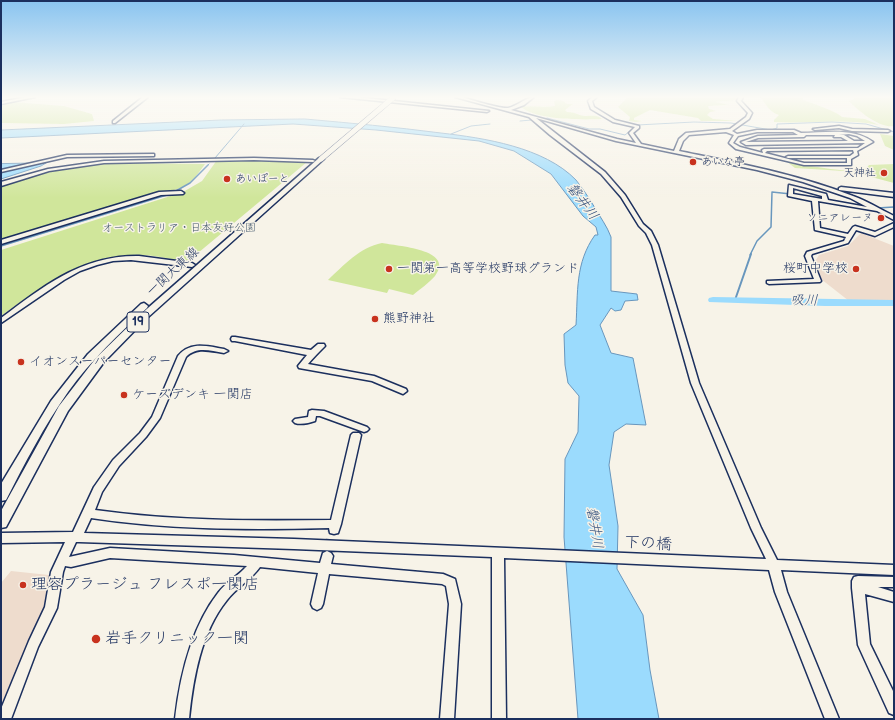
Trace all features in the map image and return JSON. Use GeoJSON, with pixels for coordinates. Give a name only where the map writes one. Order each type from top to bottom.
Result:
{"type":"FeatureCollection","features":[{"type":"Feature","properties":{"kind":"main road","name":"一関大東線"},"geometry":{"type":"LineString","coordinates":[[1,523],[63,410],[80,384],[100,360],[143,317],[350,131]]}},
{"type":"Feature","properties":{"kind":"main road","name":"一関大東線"},"geometry":{"type":"LineString","coordinates":[[1,496],[57,401],[75,375],[107,339],[192,265],[353,131]]}},
{"type":"Feature","properties":{"kind":"street"},"geometry":{"type":"LineString","coordinates":[[548,131],[603,174],[623,196],[641,225],[649,232],[655,245],[695,383],[756,528],[768,565],[781,592],[832,719]]}},
{"type":"Feature","properties":{"kind":"street"},"geometry":{"type":"LineString","coordinates":[[586,131],[640,145],[770,172],[834,190],[869,204],[894,218]]}},
{"type":"Feature","properties":{"kind":"street"},"geometry":{"type":"LineString","coordinates":[[634,131],[631,133],[640,145]]}},
{"type":"Feature","properties":{"kind":"street"},"geometry":{"type":"LineString","coordinates":[[676,152],[681,140],[688,134],[728,131],[737,135],[755,131]]}},
{"type":"Feature","properties":{"kind":"street"},"geometry":{"type":"LineString","coordinates":[[762,131],[774,132],[800,131]]}},
{"type":"Feature","properties":{"kind":"street"},"geometry":{"type":"LineString","coordinates":[[794,131],[800,134],[851,133],[858,134],[871,142]]}},
{"type":"Feature","properties":{"kind":"street"},"geometry":{"type":"LineString","coordinates":[[874,131],[888,131]]}},
{"type":"Feature","properties":{"kind":"street"},"geometry":{"type":"LineString","coordinates":[[737,135],[731,143],[738,148],[804,164],[849,164],[849,158],[851,157]]}},
{"type":"Feature","properties":{"kind":"street"},"geometry":{"type":"LineString","coordinates":[[853,142],[842,136],[758,137],[743,142],[746,144],[871,142]]}},
{"type":"Feature","properties":{"kind":"street"},"geometry":{"type":"LineString","coordinates":[[859,149],[764,150],[784,157],[851,157],[856,154],[855,151],[859,149],[871,142]]}},
{"type":"Feature","properties":{"kind":"street"},"geometry":{"type":"LineString","coordinates":[[802,143],[812,150]]}},
{"type":"Feature","properties":{"kind":"street"},"geometry":{"type":"LineString","coordinates":[[1,171],[49,159],[87,154],[171,156],[198,160]]}},
{"type":"Feature","properties":{"kind":"street"},"geometry":{"type":"LineString","coordinates":[[1,184],[31,174],[81,164],[104,162],[254,159],[317,160]]}},
{"type":"Feature","properties":{"kind":"street"},"geometry":{"type":"LineString","coordinates":[[825,201],[824,195],[791,186],[790,195],[868,210],[878,209]]}},
{"type":"Feature","properties":{"kind":"street"},"geometry":{"type":"LineString","coordinates":[[1,242],[166,192],[174,188]]}},
{"type":"Feature","properties":{"kind":"street"},"geometry":{"type":"LineString","coordinates":[[834,190],[894,195]]}},
{"type":"Feature","properties":{"kind":"street"},"geometry":{"type":"LineString","coordinates":[[166,192],[180,193]]}},
{"type":"Feature","properties":{"kind":"street"},"geometry":{"type":"LineString","coordinates":[[869,204],[877,193]]}},
{"type":"Feature","properties":{"kind":"street"},"geometry":{"type":"LineString","coordinates":[[815,200],[818,229],[850,236]]}},
{"type":"Feature","properties":{"kind":"street"},"geometry":{"type":"LineString","coordinates":[[769,282],[818,281],[808,256],[809,253],[841,245],[846,242],[855,228],[875,234],[894,225]]}},
{"type":"Feature","properties":{"kind":"street"},"geometry":{"type":"LineString","coordinates":[[1,321],[68,275],[97,262],[131,258],[192,265]]}},
{"type":"Feature","properties":{"kind":"street"},"geometry":{"type":"LineString","coordinates":[[235,339],[312,354]]}},
{"type":"Feature","properties":{"kind":"street"},"geometry":{"type":"LineString","coordinates":[[321,346],[302,366],[374,379],[403,391]]}},
{"type":"Feature","properties":{"kind":"street"},"geometry":{"type":"LineString","coordinates":[[4,719],[33,645],[51,608],[57,572],[88,513],[98,490],[116,463],[143,435],[156,418],[182,356],[190,348],[195,347],[224,351]]}},
{"type":"Feature","properties":{"kind":"street"},"geometry":{"type":"LineString","coordinates":[[88,513],[129,520],[335,527],[360,432],[321,413],[312,413],[312,419],[298,421]]}},
{"type":"Feature","properties":{"kind":"street","name":"下の橋"},"geometry":{"type":"LineString","coordinates":[[1,538],[74,538],[294,544],[894,570]]}},
{"type":"Feature","properties":{"kind":"street"},"geometry":{"type":"LineString","coordinates":[[62,561],[71,562],[110,553],[257,563],[324,570],[443,579],[451,583],[455,604],[452,673],[447,719]]}},
{"type":"Feature","properties":{"kind":"street"},"geometry":{"type":"LineString","coordinates":[[499,719],[503,554]]}},
{"type":"Feature","properties":{"kind":"street"},"geometry":{"type":"LineString","coordinates":[[317,604],[327,556]]}},
{"type":"Feature","properties":{"kind":"street"},"geometry":{"type":"LineString","coordinates":[[182,719],[184,695],[204,630],[223,597],[251,572],[257,563]]}},
{"type":"Feature","properties":{"kind":"street"},"geometry":{"type":"LineString","coordinates":[[894,582],[858,581],[864,645],[894,708]]}},
{"type":"Feature","properties":{"kind":"street"},"geometry":{"type":"LineString","coordinates":[[858,588],[868,589],[894,597]]}},
{"type":"Feature","properties":{"kind":"shaded area","name":"桜町中学校"},"geometry":{"type":"Polygon","coordinates":[[[861,233],[894,246],[894,301],[849,301],[821,279],[816,260],[819,255],[848,246],[861,233]]]}},
{"type":"Feature","properties":{"kind":"shaded area"},"geometry":{"type":"Polygon","coordinates":[[[11,571],[49,575],[44,608],[1,705],[1,583],[11,571]]]}},
{"type":"Feature","properties":{"kind":"green space"},"geometry":{"type":"Polygon","coordinates":[[[880,134],[894,136],[894,150],[885,146],[880,134]]]}},
{"type":"Feature","properties":{"kind":"green space","name":"オーストラリア・日本友好公園"},"geometry":{"type":"Polygon","coordinates":[[[217,160],[307,162],[192,258],[185,261],[133,255],[96,261],[62,275],[31,294],[1,316],[1,250],[183,192],[202,181],[217,160]]]}},
{"type":"Feature","properties":{"kind":"green space"},"geometry":{"type":"Polygon","coordinates":[[[786,161],[850,171],[859,171],[867,168],[869,165],[894,164],[894,183],[860,174],[860,172],[795,168],[786,161]]]}},
{"type":"Feature","properties":{"kind":"green space"},"geometry":{"type":"Polygon","coordinates":[[[116,163],[205,164],[192,181],[177,189],[162,192],[1,241],[1,186],[58,170],[116,163]]]}},
{"type":"Feature","properties":{"kind":"green space","name":"一関第一高等学校野球グランド"},"geometry":{"type":"Polygon","coordinates":[[[382,243],[422,250],[431,254],[438,260],[439,267],[435,276],[413,295],[389,289],[387,293],[328,280],[346,263],[366,248],[382,243]]]}},
{"type":"Feature","properties":{"kind":"water"},"geometry":{"type":"Polygon","coordinates":[[[1,131],[155,131],[1,138],[1,131]]]}},
{"type":"Feature","properties":{"kind":"water","name":"磐井川"},"geometry":{"type":"Polygon","coordinates":[[[382,131],[421,131],[494,141],[531,152],[547,159],[563,169],[576,180],[608,229],[611,237],[611,291],[637,294],[638,300],[625,301],[621,310],[615,311],[611,308],[600,325],[611,353],[633,358],[646,425],[626,424],[614,432],[609,465],[618,526],[617,569],[643,615],[650,670],[659,719],[578,719],[564,537],[565,459],[578,432],[579,396],[568,383],[565,365],[564,334],[576,325],[581,267],[589,246],[595,235],[598,235],[596,227],[583,216],[551,174],[514,151],[479,141],[382,131]]]}},
{"type":"Feature","properties":{"kind":"water"},"geometry":{"type":"Polygon","coordinates":[[[46,163],[41,166],[1,179],[1,164],[46,163]]]}},
{"type":"Feature","properties":{"kind":"waterway"},"geometry":{"type":"LineString","coordinates":[[215,158],[238,131]]}},
{"type":"Feature","properties":{"kind":"waterway"},"geometry":{"type":"LineString","coordinates":[[451,134],[460,131]]}},
{"type":"Feature","properties":{"kind":"waterway"},"geometry":{"type":"LineString","coordinates":[[607,131],[625,135],[630,131]]}},
{"type":"Feature","properties":{"kind":"waterway"},"geometry":{"type":"LineString","coordinates":[[889,131],[894,132]]}},
{"type":"Feature","properties":{"kind":"waterway"},"geometry":{"type":"LineString","coordinates":[[174,192],[190,183],[209,164]]}},
{"type":"Feature","properties":{"kind":"waterway"},"geometry":{"type":"LineString","coordinates":[[750,255],[757,241],[771,227],[772,192],[791,194]]}},
{"type":"Feature","properties":{"kind":"waterway"},"geometry":{"type":"LineString","coordinates":[[1,246],[170,194]]}},
{"type":"Feature","properties":{"kind":"waterway"},"geometry":{"type":"LineString","coordinates":[[877,208],[894,207]]}},
{"type":"Feature","properties":{"kind":"waterway"},"geometry":{"type":"LineString","coordinates":[[735,300],[751,254]]}},
{"type":"Feature","properties":{"kind":"waterway","name":"吸川"},"geometry":{"type":"LineString","coordinates":[[713,300],[894,303]]}},
{"type":"Feature","properties":{"kind":"tunnel"},"geometry":{"type":"LineString","coordinates":[[329,551],[334,530]]}},
{"type":"Feature","properties":{"kind":"place","name":"あいな亭"},"geometry":{"type":"Point","coordinates":[693,162]}},
{"type":"Feature","properties":{"kind":"place","name":"天神社"},"geometry":{"type":"Point","coordinates":[884,173]}},
{"type":"Feature","properties":{"kind":"place","name":"あいぽーと"},"geometry":{"type":"Point","coordinates":[227,179]}},
{"type":"Feature","properties":{"kind":"place","name":"ソニアレーヌ"},"geometry":{"type":"Point","coordinates":[881,218]}},
{"type":"Feature","properties":{"kind":"place","name":"一関第一高等学校野球グランド"},"geometry":{"type":"Point","coordinates":[389,269]}},
{"type":"Feature","properties":{"kind":"place","name":"桜町中学校"},"geometry":{"type":"Point","coordinates":[856,269]}},
{"type":"Feature","properties":{"kind":"place","name":"熊野神社"},"geometry":{"type":"Point","coordinates":[375,319]}},
{"type":"Feature","properties":{"kind":"place","name":"イオンスーパーセンター"},"geometry":{"type":"Point","coordinates":[21,362]}},
{"type":"Feature","properties":{"kind":"place","name":"ケーズデンキ 一関店"},"geometry":{"type":"Point","coordinates":[124,395]}},
{"type":"Feature","properties":{"kind":"place","name":"理容プラージュ フレスポ一関店"},"geometry":{"type":"Point","coordinates":[23,585]}},
{"type":"Feature","properties":{"kind":"place","name":"岩手クリニック一関"},"geometry":{"type":"Point","coordinates":[96,639]}}]}
